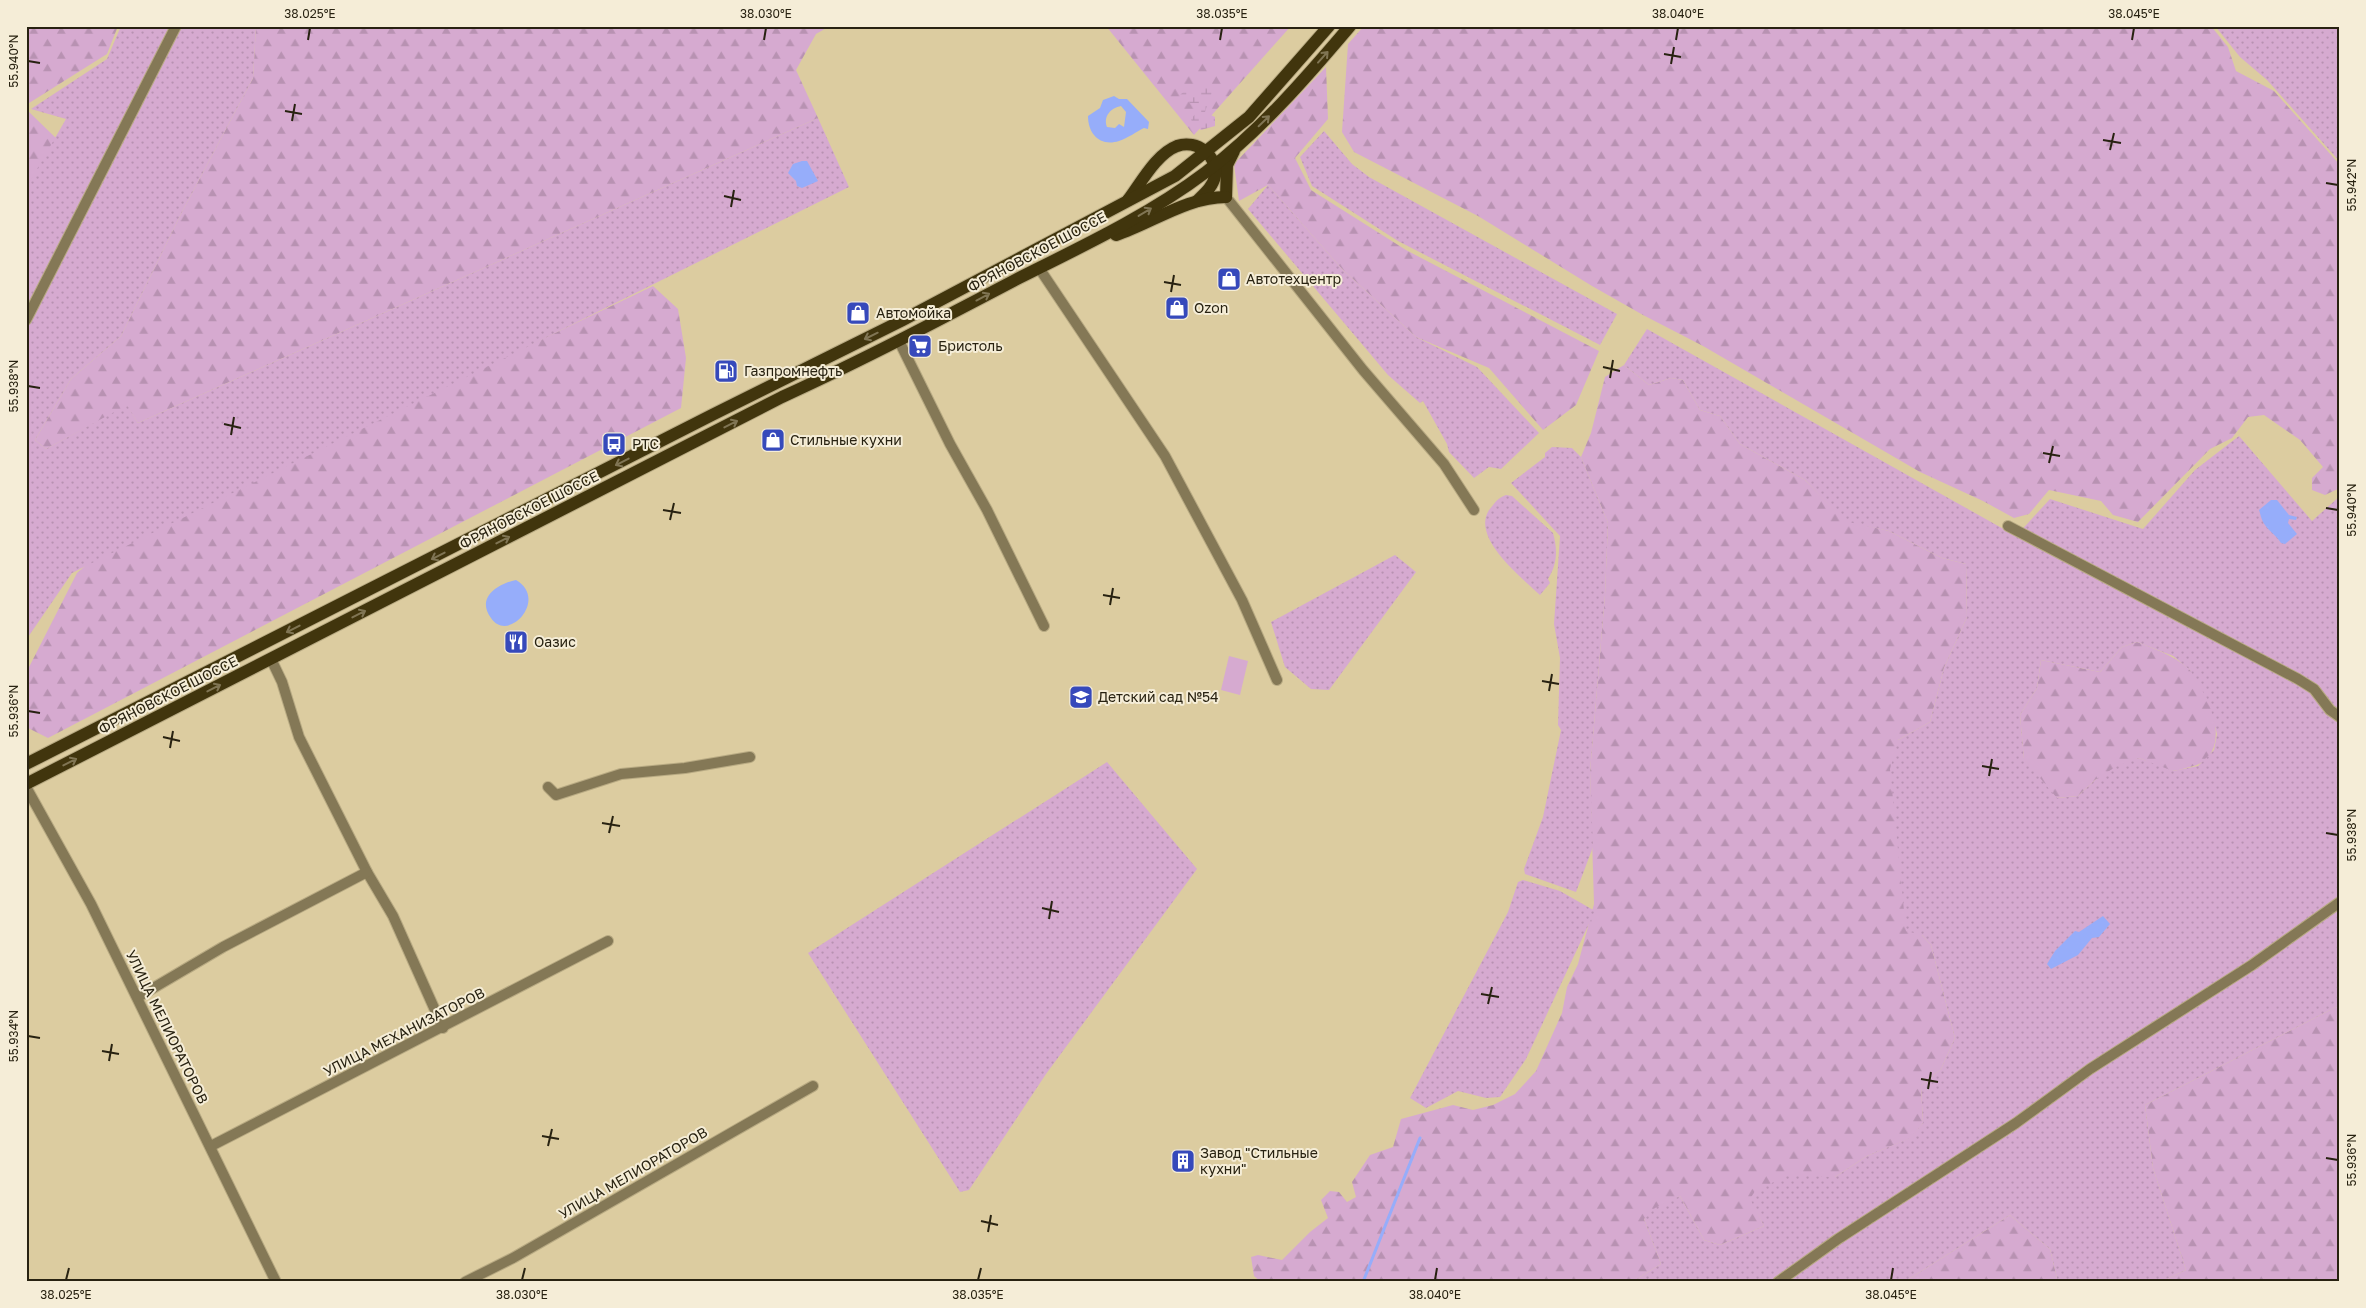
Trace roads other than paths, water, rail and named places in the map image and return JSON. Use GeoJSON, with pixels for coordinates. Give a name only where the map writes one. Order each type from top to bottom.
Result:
{"type":"FeatureCollection","features":[{"type":"Feature","properties":{"kind":"main road","name":"ФРЯНОВСКОЕ ШОССЕ"},"geometry":{"type":"LineString","coordinates":[[26,764],[712,415],[901,321],[1175,176],[1207,152],[1255,111],[1329,26]]}},
{"type":"Feature","properties":{"kind":"main road","name":"ФРЯНОВСКОЕ ШОССЕ"},"geometry":{"type":"LineString","coordinates":[[26,786],[774,402],[899,341],[1087,244],[1183,188],[1214,165],[1283,102],[1350,26]]}},
{"type":"Feature","properties":{"kind":"main road"},"geometry":{"type":"LineString","coordinates":[[1226,197],[1227,165],[1239,144]]}},
{"type":"Feature","properties":{"kind":"main road"},"geometry":{"type":"LineString","coordinates":[[1126,203],[1158,161],[1178,146],[1193,145],[1207,152],[1226,197]]}},
{"type":"Feature","properties":{"kind":"main road"},"geometry":{"type":"LineString","coordinates":[[1197,201],[1211,187],[1215,177],[1214,165]]}},
{"type":"Feature","properties":{"kind":"main road"},"geometry":{"type":"LineString","coordinates":[[1087,244],[1126,232],[1197,201],[1212,197],[1226,197]]}},
{"type":"Feature","properties":{"kind":"street"},"geometry":{"type":"LineString","coordinates":[[26,320],[176,26]]}},
{"type":"Feature","properties":{"kind":"street"},"geometry":{"type":"LineString","coordinates":[[1226,197],[1363,370],[1444,464],[1474,510]]}},
{"type":"Feature","properties":{"kind":"street"},"geometry":{"type":"LineString","coordinates":[[1039,268],[1165,456],[1242,600],[1277,680]]}},
{"type":"Feature","properties":{"kind":"street"},"geometry":{"type":"LineString","coordinates":[[899,341],[950,444],[987,510],[1044,626]]}},
{"type":"Feature","properties":{"kind":"street"},"geometry":{"type":"LineString","coordinates":[[2008,526],[2298,679],[2314,689],[2330,710],[2340,717]]}},
{"type":"Feature","properties":{"kind":"street"},"geometry":{"type":"LineString","coordinates":[[272,659],[282,682],[300,737],[367,872],[393,916],[443,1028]]}},
{"type":"Feature","properties":{"kind":"street"},"geometry":{"type":"LineString","coordinates":[[548,787],[556,795],[621,774],[684,768],[750,757]]}},
{"type":"Feature","properties":{"kind":"street","name":"УЛИЦА МЕЛИОРАТОРОВ"},"geometry":{"type":"LineString","coordinates":[[26,786],[91,904],[138,997],[276,1282]]}},
{"type":"Feature","properties":{"kind":"street"},"geometry":{"type":"LineString","coordinates":[[138,997],[223,947],[367,872]]}},
{"type":"Feature","properties":{"kind":"street"},"geometry":{"type":"LineString","coordinates":[[1778,1282],[1838,1239],[2016,1123],[2090,1069],[2252,965],[2340,902]]}},
{"type":"Feature","properties":{"kind":"street","name":"УЛИЦА МЕХАНИЗАТОРОВ"},"geometry":{"type":"LineString","coordinates":[[211,1146],[443,1028],[608,941]]}},
{"type":"Feature","properties":{"kind":"street","name":"УЛИЦА МЕЛИОРАТОРОВ"},"geometry":{"type":"LineString","coordinates":[[465,1282],[513,1258],[813,1086]]}},
{"type":"Feature","properties":{"kind":"water"},"geometry":{"type":"Polygon","coordinates":[[[1114,96],[1119,99],[1127,99],[1149,122],[1148,129],[1144,128],[1119,141],[1106,142],[1096,138],[1090,128],[1088,116],[1100,108],[1103,100],[1114,96]],[[1121,106],[1111,111],[1106,119],[1107,127],[1115,128],[1119,124],[1124,127],[1126,112],[1121,106]]]}},
{"type":"Feature","properties":{"kind":"water"},"geometry":{"type":"Polygon","coordinates":[[[807,161],[818,181],[802,188],[797,186],[796,181],[788,173],[793,164],[807,161]]]}},
{"type":"Feature","properties":{"kind":"water"},"geometry":{"type":"Polygon","coordinates":[[[2271,500],[2277,500],[2289,515],[2297,517],[2296,520],[2289,519],[2288,523],[2297,534],[2285,544],[2281,543],[2261,518],[2259,510],[2271,500]]]}},
{"type":"Feature","properties":{"kind":"water"},"geometry":{"type":"Polygon","coordinates":[[[516,580],[525,588],[528,598],[527,607],[522,616],[515,622],[507,626],[498,625],[487,611],[487,598],[502,585],[516,580]]]}},
{"type":"Feature","properties":{"kind":"water"},"geometry":{"type":"Polygon","coordinates":[[[2103,916],[2110,924],[2099,937],[2092,938],[2078,955],[2051,969],[2047,964],[2055,951],[2075,931],[2079,932],[2103,916]]]}},
{"type":"Feature","properties":{"kind":"waterway"},"geometry":{"type":"LineString","coordinates":[[1363,1282],[1420,1138]]}},
{"type":"Feature","properties":{"kind":"place","name":"Автотехцентр"},"geometry":{"type":"Point","coordinates":[1229,279]}},
{"type":"Feature","properties":{"kind":"place","name":"Ozon"},"geometry":{"type":"Point","coordinates":[1177,308]}},
{"type":"Feature","properties":{"kind":"place","name":"Автомойка"},"geometry":{"type":"Point","coordinates":[858,313]}},
{"type":"Feature","properties":{"kind":"place","name":"Бристоль"},"geometry":{"type":"Point","coordinates":[920,346]}},
{"type":"Feature","properties":{"kind":"place","name":"Газпромнефть"},"geometry":{"type":"Point","coordinates":[726,371]}},
{"type":"Feature","properties":{"kind":"place","name":"Стильные кухни"},"geometry":{"type":"Point","coordinates":[773,440]}},
{"type":"Feature","properties":{"kind":"place","name":"РТС"},"geometry":{"type":"Point","coordinates":[614,444]}},
{"type":"Feature","properties":{"kind":"place","name":"Оазис"},"geometry":{"type":"Point","coordinates":[516,642]}},
{"type":"Feature","properties":{"kind":"place","name":"Детский сад №54"},"geometry":{"type":"Point","coordinates":[1081,697]}},
{"type":"Feature","properties":{"kind":"place","name":"Завод \"Стильные кухни\""},"geometry":{"type":"Point","coordinates":[1183,1161]}}]}
